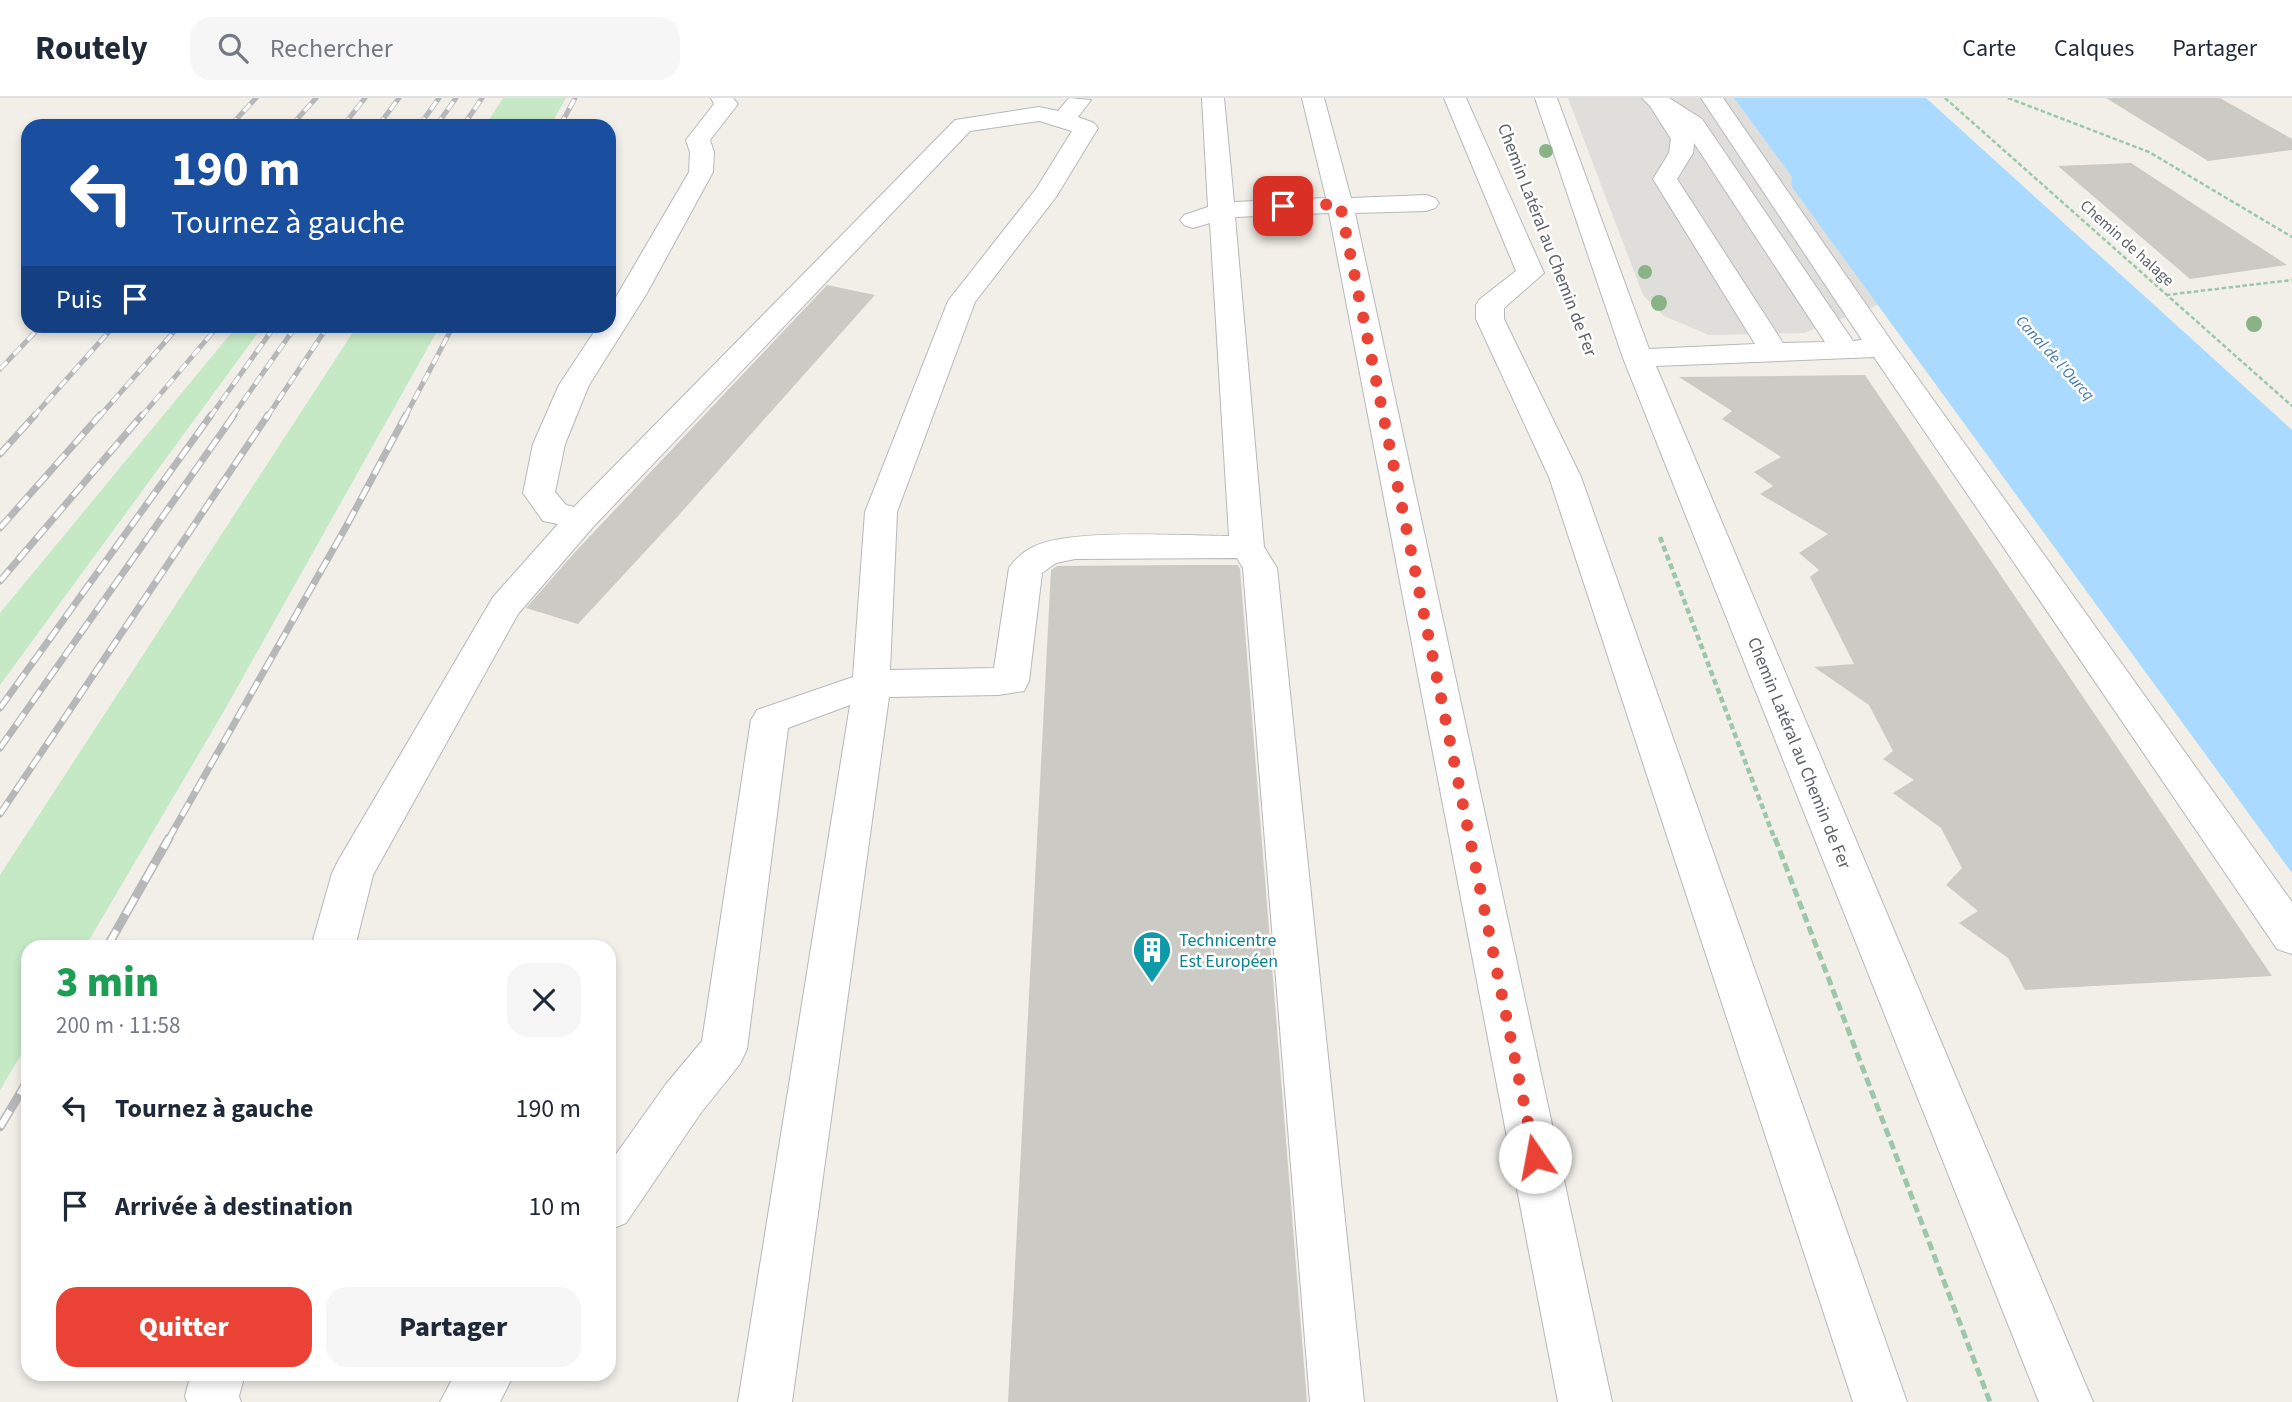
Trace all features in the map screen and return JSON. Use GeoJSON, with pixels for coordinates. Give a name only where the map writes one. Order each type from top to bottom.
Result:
{"type":"FeatureCollection","features":[{"type":"Feature","properties":{"kind":"street"},"geometry":{"type":"LineString","coordinates":[[616,319],[701,172],[702,152],[698,140],[726,104],[722,98]]}},
{"type":"Feature","properties":{"kind":"street"},"geometry":{"type":"LineString","coordinates":[[1213,98],[1208,216],[1247,547],[1260,568],[1337,1402]]}},
{"type":"Feature","properties":{"kind":"street"},"geometry":{"type":"LineString","coordinates":[[1313,98],[1340,204],[1585,1402]]}},
{"type":"Feature","properties":{"kind":"street"},"geometry":{"type":"LineString","coordinates":[[1455,98],[1530,273],[1490,305],[1490,319],[1565,477],[1880,1402]]}},
{"type":"Feature","properties":{"kind":"street","name":"Chemin Latéral au Chemin de Fer"},"geometry":{"type":"LineString","coordinates":[[1546,98],[1638,358],[2066,1402]]}},
{"type":"Feature","properties":{"kind":"street"},"geometry":{"type":"LineString","coordinates":[[1712,98],[1882,348],[2292,936]]}},
{"type":"Feature","properties":{"kind":"street"},"geometry":{"type":"LineString","coordinates":[[1655,99],[1683,139],[1681,153],[1665,179],[1775,353]]}},
{"type":"Feature","properties":{"kind":"street"},"geometry":{"type":"LineString","coordinates":[[1655,99],[1694,124],[1846,350]]}},
{"type":"Feature","properties":{"kind":"street"},"geometry":{"type":"LineString","coordinates":[[334,940],[353,873],[505,606],[582,519],[963,125],[1012,108],[1039,114],[1072,108],[1086,128],[1047,191],[962,302],[881,512],[871,687],[765,1402]]}},
{"type":"Feature","properties":{"kind":"street"},"geometry":{"type":"LineString","coordinates":[[1208,216],[1340,204],[1426,203]]}},
{"type":"Feature","properties":{"kind":"street"},"geometry":{"type":"LineString","coordinates":[[582,519],[555,513],[539,493],[549,444],[573,385],[607,333]]}},
{"type":"Feature","properties":{"kind":"street"},"geometry":{"type":"LineString","coordinates":[[1638,358],[1882,348]]}},
{"type":"Feature","properties":{"kind":"street"},"geometry":{"type":"LineString","coordinates":[[616,1196],[683,1099],[724,1049],[770,720],[820,699],[871,687],[908,682],[954,684],[1011,681],[1026,568],[1046,554],[1075,548],[1247,547]]}},
{"type":"Feature","properties":{"kind":"street"},"geometry":{"type":"LineString","coordinates":[[215,1402],[212,1396],[216,1381]]}},
{"type":"Feature","properties":{"kind":"street"},"geometry":{"type":"LineString","coordinates":[[467,1402],[482,1381]]}},
{"type":"Feature","properties":{"kind":"path","name":"Chemin de halage"},"geometry":{"type":"LineString","coordinates":[[1945,98],[2292,406]]}},
{"type":"Feature","properties":{"kind":"path"},"geometry":{"type":"LineString","coordinates":[[2009,98],[2149,152],[2292,237]]}},
{"type":"Feature","properties":{"kind":"path"},"geometry":{"type":"LineString","coordinates":[[2166,295],[2292,279]]}},
{"type":"Feature","properties":{"kind":"path"},"geometry":{"type":"LineString","coordinates":[[1657,528],[1990,1402]]}},
{"type":"Feature","properties":{"kind":"shaded area"},"geometry":{"type":"Polygon","coordinates":[[[1568,98],[1734,98],[1792,177],[1791,186],[1878,305],[1804,333],[1709,335],[1664,316],[1643,295],[1568,98]]]}},
{"type":"Feature","properties":{"kind":"green space"},"geometry":{"type":"Polygon","coordinates":[[[503,98],[566,98],[554,119],[490,119],[503,98]]]}},
{"type":"Feature","properties":{"kind":"green space"},"geometry":{"type":"Polygon","coordinates":[[[231,333],[258,333],[0,685],[0,613],[231,333]]]}},
{"type":"Feature","properties":{"kind":"green space"},"geometry":{"type":"Polygon","coordinates":[[[352,333],[436,333],[224,711],[89,940],[21,940],[21,1055],[0,1090],[0,875],[352,333]]]}},
{"type":"Feature","properties":{"kind":"water","name":"Canal de l'Ourcq"},"geometry":{"type":"Polygon","coordinates":[[[1734,98],[1926,98],[2292,430],[2292,873],[1791,186],[1792,177],[1734,98]]]}},
{"type":"Feature","properties":{"kind":"building"},"geometry":{"type":"Polygon","coordinates":[[[2106,98],[2220,98],[2292,139],[2292,150],[2208,161],[2106,98]]]}},
{"type":"Feature","properties":{"kind":"building"},"geometry":{"type":"Polygon","coordinates":[[[2131,163],[2287,265],[2190,279],[2058,166],[2131,163]]]}},
{"type":"Feature","properties":{"kind":"building"},"geometry":{"type":"Polygon","coordinates":[[[827,285],[875,295],[578,624],[526,608],[576,551],[827,285]]]}},
{"type":"Feature","properties":{"kind":"building"},"geometry":{"type":"Polygon","coordinates":[[[1865,375],[2272,976],[2025,990],[2008,958],[1959,923],[1978,911],[1946,885],[1962,868],[1941,828],[1893,793],[1914,780],[1883,759],[1893,751],[1869,705],[1814,667],[1854,664],[1810,577],[1819,570],[1799,553],[1828,534],[1760,494],[1773,486],[1754,472],[1781,457],[1722,419],[1732,411],[1679,377],[1865,375]]]}},
{"type":"Feature","properties":{"kind":"building","name":"Technicentre Est Européen"},"geometry":{"type":"Polygon","coordinates":[[[1238,565],[1307,1402],[1008,1402],[1051,570],[1057,566],[1238,565]]]}},
{"type":"Feature","properties":{"kind":"railway"},"geometry":{"type":"LineString","coordinates":[[236,119],[256,98]]}},
{"type":"Feature","properties":{"kind":"railway"},"geometry":{"type":"LineString","coordinates":[[297,119],[316,98]]}},
{"type":"Feature","properties":{"kind":"railway"},"geometry":{"type":"LineString","coordinates":[[348,119],[365,98]]}},
{"type":"Feature","properties":{"kind":"railway"},"geometry":{"type":"LineString","coordinates":[[383,119],[399,98]]}},
{"type":"Feature","properties":{"kind":"railway"},"geometry":{"type":"LineString","coordinates":[[424,119],[439,98]]}},
{"type":"Feature","properties":{"kind":"railway"},"geometry":{"type":"LineString","coordinates":[[441,119],[456,98]]}},
{"type":"Feature","properties":{"kind":"railway"},"geometry":{"type":"LineString","coordinates":[[468,119],[482,98]]}},
{"type":"Feature","properties":{"kind":"railway"},"geometry":{"type":"LineString","coordinates":[[564,119],[575,98]]}},
{"type":"Feature","properties":{"kind":"railway"},"geometry":{"type":"LineString","coordinates":[[0,369],[34,333]]}},
{"type":"Feature","properties":{"kind":"railway"},"geometry":{"type":"LineString","coordinates":[[33,417],[108,333]]}},
{"type":"Feature","properties":{"kind":"railway"},"geometry":{"type":"LineString","coordinates":[[99,417],[173,333]]}},
{"type":"Feature","properties":{"kind":"railway"},"geometry":{"type":"LineString","coordinates":[[141,417],[212,333]]}},
{"type":"Feature","properties":{"kind":"railway"},"geometry":{"type":"LineString","coordinates":[[210,417],[270,333]]}},
{"type":"Feature","properties":{"kind":"railway"},"geometry":{"type":"LineString","coordinates":[[232,417],[291,333]]}},
{"type":"Feature","properties":{"kind":"railway"},"geometry":{"type":"LineString","coordinates":[[267,417],[323,333]]}},
{"type":"Feature","properties":{"kind":"railway"},"geometry":{"type":"LineString","coordinates":[[405,417],[449,333]]}},
{"type":"Feature","properties":{"kind":"railway"},"geometry":{"type":"LineString","coordinates":[[0,454],[35,415]]}},
{"type":"Feature","properties":{"kind":"railway"},"geometry":{"type":"LineString","coordinates":[[0,528],[100,415]]}},
{"type":"Feature","properties":{"kind":"railway"},"geometry":{"type":"LineString","coordinates":[[0,581],[142,415]]}},
{"type":"Feature","properties":{"kind":"railway"},"geometry":{"type":"LineString","coordinates":[[0,708],[211,415]]}},
{"type":"Feature","properties":{"kind":"railway"},"geometry":{"type":"LineString","coordinates":[[0,748],[234,415]]}},
{"type":"Feature","properties":{"kind":"railway"},"geometry":{"type":"LineString","coordinates":[[0,814],[268,415]]}},
{"type":"Feature","properties":{"kind":"railway"},"geometry":{"type":"LineString","coordinates":[[168,840],[347,525],[406,415]]}},
{"type":"Feature","properties":{"kind":"railway"},"geometry":{"type":"LineString","coordinates":[[111,940],[169,838]]}},
{"type":"Feature","properties":{"kind":"railway"},"geometry":{"type":"LineString","coordinates":[[0,1127],[21,1092]]}},
{"type":"Feature","properties":{"kind":"place","name":"Technicentre Est Européen"},"geometry":{"type":"Point","coordinates":[1152,984]}},
{"type":"Feature","properties":{"kind":"route"},"geometry":{"type":"LineString","coordinates":[[1283,206],[1340,204],[1535,1157]]}}]}
